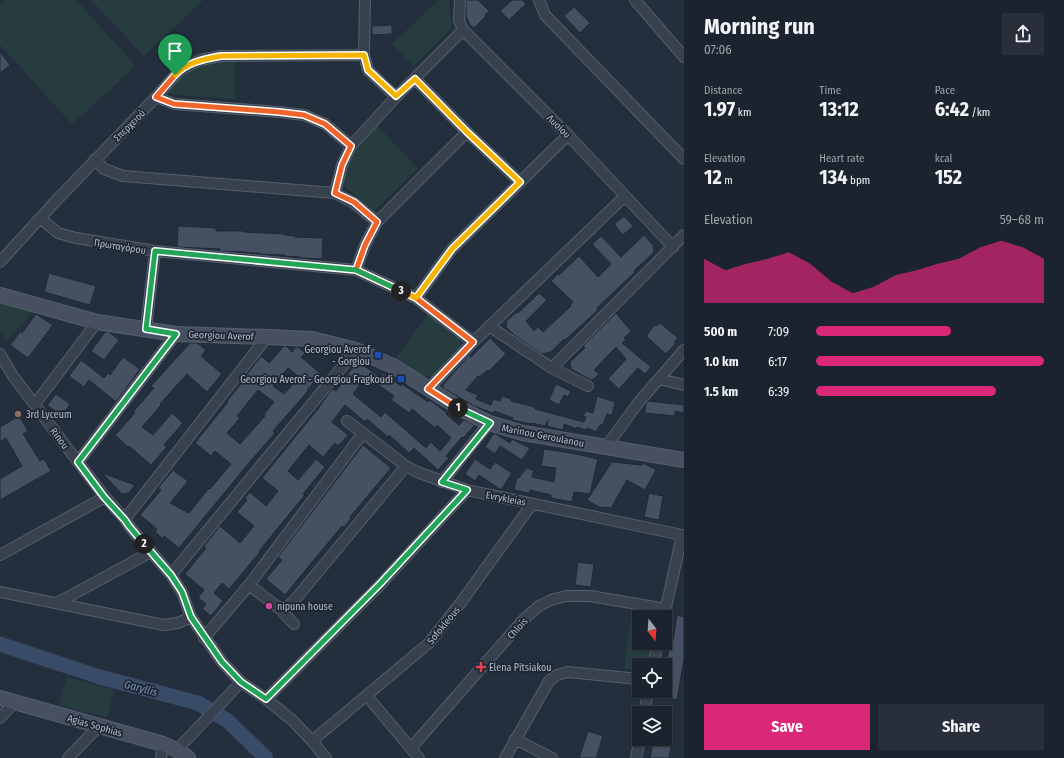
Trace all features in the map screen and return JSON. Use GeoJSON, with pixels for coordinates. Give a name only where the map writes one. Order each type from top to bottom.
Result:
{"type":"FeatureCollection","features":[{"type":"Feature","properties":{"kind":"street"},"geometry":{"type":"LineString","coordinates":[[365,0],[364,55],[368,70],[396,96]]}},
{"type":"Feature","properties":{"kind":"street"},"geometry":{"type":"LineString","coordinates":[[335,193],[342,165],[351,146],[396,96],[415,79],[463,30],[459,20],[460,0]]}},
{"type":"Feature","properties":{"kind":"street"},"geometry":{"type":"LineString","coordinates":[[539,0],[545,15],[684,159]]}},
{"type":"Feature","properties":{"kind":"street"},"geometry":{"type":"LineString","coordinates":[[635,0],[684,57]]}},
{"type":"Feature","properties":{"kind":"street","name":"Λυσίου"},"geometry":{"type":"LineString","coordinates":[[463,30],[568,135],[673,247]]}},
{"type":"Feature","properties":{"kind":"street","name":"Σπερχειού"},"geometry":{"type":"LineString","coordinates":[[0,262],[180,70],[200,60],[221,56],[364,55]]}},
{"type":"Feature","properties":{"kind":"street"},"geometry":{"type":"LineString","coordinates":[[415,79],[467,132],[520,182]]}},
{"type":"Feature","properties":{"kind":"street"},"geometry":{"type":"LineString","coordinates":[[156,97],[174,104],[304,115],[325,124],[351,146]]}},
{"type":"Feature","properties":{"kind":"street"},"geometry":{"type":"LineString","coordinates":[[356,270],[365,245],[377,222],[467,132]]}},
{"type":"Feature","properties":{"kind":"street"},"geometry":{"type":"LineString","coordinates":[[416,298],[452,249],[568,135]]}},
{"type":"Feature","properties":{"kind":"street"},"geometry":{"type":"LineString","coordinates":[[95,159],[104,169],[123,176],[335,193],[354,202],[377,222]]}},
{"type":"Feature","properties":{"kind":"street"},"geometry":{"type":"LineString","coordinates":[[428,389],[489,326],[625,196]]}},
{"type":"Feature","properties":{"kind":"street","name":"Πρωταγόρου"},"geometry":{"type":"LineString","coordinates":[[40,218],[58,233],[76,238],[155,251],[356,270],[416,298],[473,342]]}},
{"type":"Feature","properties":{"kind":"street"},"geometry":{"type":"LineString","coordinates":[[552,368],[684,236]]}},
{"type":"Feature","properties":{"kind":"street"},"geometry":{"type":"LineString","coordinates":[[146,329],[155,251]]}},
{"type":"Feature","properties":{"kind":"street","name":"Georgiou Averof"},"geometry":{"type":"LineString","coordinates":[[0,295],[97,322],[176,334],[312,339],[356,350],[393,366]]}},
{"type":"Feature","properties":{"kind":"street"},"geometry":{"type":"LineString","coordinates":[[35,404],[97,322]]}},
{"type":"Feature","properties":{"kind":"street"},"geometry":{"type":"LineString","coordinates":[[489,326],[552,368],[588,386]]}},
{"type":"Feature","properties":{"kind":"street"},"geometry":{"type":"LineString","coordinates":[[78,462],[176,334]]}},
{"type":"Feature","properties":{"kind":"street"},"geometry":{"type":"LineString","coordinates":[[125,520],[267,337]]}},
{"type":"Feature","properties":{"kind":"street"},"geometry":{"type":"LineString","coordinates":[[171,575],[356,350]]}},
{"type":"Feature","properties":{"kind":"street"},"geometry":{"type":"LineString","coordinates":[[606,447],[638,403],[684,350]]}},
{"type":"Feature","properties":{"kind":"street","name":"Rinou"},"geometry":{"type":"LineString","coordinates":[[0,354],[13,376],[104,497],[171,575],[182,592],[191,617],[204,638],[222,662],[241,682],[266,699],[292,720],[326,758]]}},
{"type":"Feature","properties":{"kind":"street","name":"Marinou Geroulanou"},"geometry":{"type":"LineString","coordinates":[[393,366],[461,409],[490,423],[523,433],[684,460]]}},
{"type":"Feature","properties":{"kind":"street"},"geometry":{"type":"LineString","coordinates":[[659,379],[684,385]]}},
{"type":"Feature","properties":{"kind":"street","name":"Evrykleias"},"geometry":{"type":"LineString","coordinates":[[347,421],[406,466],[442,482],[467,490],[682,535],[666,610]]}},
{"type":"Feature","properties":{"kind":"street"},"geometry":{"type":"LineString","coordinates":[[442,482],[490,423]]}},
{"type":"Feature","properties":{"kind":"street"},"geometry":{"type":"LineString","coordinates":[[204,638],[249,585],[362,433]]}},
{"type":"Feature","properties":{"kind":"street"},"geometry":{"type":"LineString","coordinates":[[279,608],[288,606],[292,602],[406,466]]}},
{"type":"Feature","properties":{"kind":"street"},"geometry":{"type":"LineString","coordinates":[[266,699],[380,584],[467,490]]}},
{"type":"Feature","properties":{"kind":"street"},"geometry":{"type":"LineString","coordinates":[[0,555],[104,497]]}},
{"type":"Feature","properties":{"kind":"street","name":"Sofokleous"},"geometry":{"type":"LineString","coordinates":[[312,741],[429,643],[462,601],[532,504]]}},
{"type":"Feature","properties":{"kind":"street"},"geometry":{"type":"LineString","coordinates":[[57,603],[151,552]]}},
{"type":"Feature","properties":{"kind":"street"},"geometry":{"type":"LineString","coordinates":[[249,585],[279,608],[294,624]]}},
{"type":"Feature","properties":{"kind":"street"},"geometry":{"type":"LineString","coordinates":[[0,592],[164,625],[178,623],[191,617]]}},
{"type":"Feature","properties":{"kind":"street","name":"Chlois"},"geometry":{"type":"LineString","coordinates":[[411,748],[525,618],[539,606],[551,600],[566,596],[590,596],[652,610]]}},
{"type":"Feature","properties":{"kind":"street"},"geometry":{"type":"LineString","coordinates":[[505,758],[549,681],[557,675],[568,672],[632,678]]}},
{"type":"Feature","properties":{"kind":"street"},"geometry":{"type":"LineString","coordinates":[[181,755],[196,729],[241,682]]}},
{"type":"Feature","properties":{"kind":"street"},"geometry":{"type":"LineString","coordinates":[[367,696],[419,758]]}},
{"type":"Feature","properties":{"kind":"street","name":"Agias Sophias"},"geometry":{"type":"LineString","coordinates":[[0,698],[163,744],[181,755]]}},
{"type":"Feature","properties":{"kind":"street"},"geometry":{"type":"LineString","coordinates":[[0,718],[15,702]]}},
{"type":"Feature","properties":{"kind":"street"},"geometry":{"type":"LineString","coordinates":[[68,758],[99,726]]}},
{"type":"Feature","properties":{"kind":"street"},"geometry":{"type":"LineString","coordinates":[[515,739],[552,758]]}},
{"type":"Feature","properties":{"kind":"street"},"geometry":{"type":"LineString","coordinates":[[161,758],[163,744]]}},
{"type":"Feature","properties":{"kind":"street"},"geometry":{"type":"LineString","coordinates":[[636,758],[639,746]]}},
{"type":"Feature","properties":{"kind":"green space"},"geometry":{"type":"Polygon","coordinates":[[[4,0],[76,0],[136,66],[72,124],[0,45],[0,3],[4,0]]]}},
{"type":"Feature","properties":{"kind":"green space"},"geometry":{"type":"Polygon","coordinates":[[[91,0],[203,0],[144,56],[91,0]]]}},
{"type":"Feature","properties":{"kind":"green space"},"geometry":{"type":"Polygon","coordinates":[[[439,0],[449,0],[452,22],[451,29],[413,66],[392,44],[439,0]]]}},
{"type":"Feature","properties":{"kind":"green space"},"geometry":{"type":"Polygon","coordinates":[[[235,61],[235,99],[176,95],[170,94],[167,90],[184,72],[205,62],[235,61]]]}},
{"type":"Feature","properties":{"kind":"green space"},"geometry":{"type":"Polygon","coordinates":[[[375,123],[418,169],[374,211],[338,181],[359,143],[375,123]]]}},
{"type":"Feature","properties":{"kind":"green space"},"geometry":{"type":"Polygon","coordinates":[[[0,301],[33,312],[6,341],[0,332],[0,301]]]}},
{"type":"Feature","properties":{"kind":"green space"},"geometry":{"type":"Polygon","coordinates":[[[429,313],[459,337],[462,348],[435,375],[423,377],[395,359],[429,313]]]}},
{"type":"Feature","properties":{"kind":"green space"},"geometry":{"type":"Polygon","coordinates":[[[632,607],[646,609],[648,610],[632,610],[632,650],[651,650],[649,658],[632,658],[632,669],[624,669],[632,607]]]}},
{"type":"Feature","properties":{"kind":"green space"},"geometry":{"type":"Polygon","coordinates":[[[67,677],[114,690],[107,718],[59,705],[67,677]]]}},
{"type":"Feature","properties":{"kind":"building"},"geometry":{"type":"Polygon","coordinates":[[[466,0],[478,0],[489,11],[474,28],[470,25],[466,16],[466,0]]]}},
{"type":"Feature","properties":{"kind":"building"},"geometry":{"type":"Polygon","coordinates":[[[512,0],[522,0],[526,4],[509,20],[500,11],[512,0]]]}},
{"type":"Feature","properties":{"kind":"building"},"geometry":{"type":"Polygon","coordinates":[[[574,7],[590,23],[580,33],[564,16],[574,7]]]}},
{"type":"Feature","properties":{"kind":"building"},"geometry":{"type":"Polygon","coordinates":[[[392,25],[392,34],[372,35],[372,26],[392,25]]]}},
{"type":"Feature","properties":{"kind":"building"},"geometry":{"type":"Polygon","coordinates":[[[0,52],[10,65],[0,73],[0,52]]]}},
{"type":"Feature","properties":{"kind":"building"},"geometry":{"type":"Polygon","coordinates":[[[624,216],[633,226],[623,235],[614,224],[624,216]]]}},
{"type":"Feature","properties":{"kind":"building"},"geometry":{"type":"Polygon","coordinates":[[[178,226],[216,228],[216,231],[244,231],[285,234],[295,237],[323,238],[322,259],[220,251],[220,249],[177,247],[178,226]]]}},
{"type":"Feature","properties":{"kind":"building"},"geometry":{"type":"Polygon","coordinates":[[[644,235],[653,245],[654,252],[597,308],[598,310],[551,352],[542,354],[514,335],[506,327],[507,320],[517,312],[518,313],[539,293],[547,300],[526,321],[534,331],[538,327],[543,332],[571,306],[570,305],[573,302],[551,281],[558,274],[559,275],[579,256],[598,277],[611,264],[592,244],[601,236],[621,257],[644,235]]]}},
{"type":"Feature","properties":{"kind":"building"},"geometry":{"type":"Polygon","coordinates":[[[49,273],[96,286],[90,305],[44,292],[49,273]]]}},
{"type":"Feature","properties":{"kind":"building"},"geometry":{"type":"Polygon","coordinates":[[[616,313],[631,331],[624,338],[626,340],[622,343],[651,367],[645,374],[638,368],[619,389],[608,379],[626,359],[616,347],[594,370],[599,374],[591,380],[571,369],[570,362],[585,348],[583,346],[616,313]]]}},
{"type":"Feature","properties":{"kind":"building"},"geometry":{"type":"Polygon","coordinates":[[[36,314],[53,325],[28,358],[10,345],[20,332],[22,333],[36,314]]]}},
{"type":"Feature","properties":{"kind":"building"},"geometry":{"type":"Polygon","coordinates":[[[660,323],[678,338],[674,342],[676,343],[666,354],[646,336],[655,325],[657,326],[660,323]]]}},
{"type":"Feature","properties":{"kind":"building"},"geometry":{"type":"Polygon","coordinates":[[[105,332],[109,332],[119,340],[104,360],[91,351],[105,332]]]}},
{"type":"Feature","properties":{"kind":"building"},"geometry":{"type":"Polygon","coordinates":[[[490,338],[506,354],[489,371],[488,370],[479,377],[478,376],[466,390],[478,395],[476,399],[491,405],[493,399],[500,401],[502,396],[511,399],[511,401],[535,407],[535,409],[584,422],[586,417],[583,416],[586,411],[593,413],[597,396],[615,402],[612,415],[607,414],[603,425],[601,424],[600,427],[599,426],[596,432],[587,428],[586,430],[577,427],[577,429],[564,424],[563,430],[547,426],[548,420],[545,426],[512,420],[513,418],[474,406],[443,388],[443,385],[469,355],[471,357],[490,338]]]}},
{"type":"Feature","properties":{"kind":"building"},"geometry":{"type":"Polygon","coordinates":[[[190,343],[197,343],[206,350],[201,356],[222,374],[207,392],[187,374],[142,427],[153,435],[172,413],[183,423],[164,445],[167,447],[151,465],[115,435],[135,413],[133,412],[154,388],[151,386],[190,343]]]}},
{"type":"Feature","properties":{"kind":"building"},"geometry":{"type":"Polygon","coordinates":[[[284,346],[292,352],[296,347],[298,347],[305,353],[301,357],[321,374],[273,431],[275,433],[179,548],[164,536],[163,539],[155,532],[157,529],[140,515],[161,490],[158,488],[173,470],[188,481],[170,503],[189,513],[209,488],[210,489],[231,464],[215,451],[211,456],[195,443],[228,402],[227,401],[261,356],[269,363],[284,346]],[[288,368],[273,386],[284,394],[299,377],[288,368]],[[258,390],[237,416],[240,418],[227,433],[240,444],[265,416],[264,414],[274,402],[258,390]]]}},
{"type":"Feature","properties":{"kind":"building"},"geometry":{"type":"Polygon","coordinates":[[[123,357],[140,369],[116,402],[89,380],[84,387],[69,376],[81,360],[104,378],[108,373],[110,375],[123,357]]]}},
{"type":"Feature","properties":{"kind":"building"},"geometry":{"type":"Polygon","coordinates":[[[357,361],[380,377],[383,373],[428,402],[430,400],[447,413],[446,414],[459,425],[464,420],[475,425],[463,438],[462,437],[446,456],[449,458],[438,470],[414,448],[409,453],[389,435],[388,437],[367,419],[365,422],[345,405],[332,422],[348,435],[338,446],[335,443],[323,457],[309,445],[288,471],[298,480],[316,459],[325,467],[303,494],[305,495],[229,589],[222,583],[214,593],[223,601],[211,616],[202,609],[206,604],[198,598],[204,590],[185,574],[206,548],[204,546],[220,526],[240,543],[254,526],[237,512],[247,500],[245,498],[250,492],[266,506],[278,491],[262,478],[332,389],[336,391],[357,361]],[[366,376],[353,394],[381,417],[385,412],[426,448],[431,442],[440,451],[451,438],[437,425],[435,428],[412,409],[409,413],[391,400],[394,396],[366,376]]]}},
{"type":"Feature","properties":{"kind":"building"},"geometry":{"type":"Polygon","coordinates":[[[556,384],[571,391],[568,397],[564,395],[559,405],[549,400],[556,384]]]}},
{"type":"Feature","properties":{"kind":"building"},"geometry":{"type":"Polygon","coordinates":[[[56,394],[70,404],[62,416],[47,405],[56,394]]]}},
{"type":"Feature","properties":{"kind":"building"},"geometry":{"type":"Polygon","coordinates":[[[648,401],[684,405],[684,413],[675,411],[675,416],[645,413],[646,404],[648,401]]]}},
{"type":"Feature","properties":{"kind":"building"},"geometry":{"type":"Polygon","coordinates":[[[19,416],[28,431],[23,434],[40,461],[44,459],[51,471],[0,500],[0,479],[22,466],[6,438],[0,442],[0,427],[19,416]]]}},
{"type":"Feature","properties":{"kind":"building"},"geometry":{"type":"Polygon","coordinates":[[[494,433],[510,443],[512,439],[530,448],[522,460],[500,446],[495,454],[485,447],[494,433]]]}},
{"type":"Feature","properties":{"kind":"building"},"geometry":{"type":"Polygon","coordinates":[[[363,445],[391,468],[350,517],[351,519],[344,527],[342,526],[285,595],[266,579],[282,560],[278,557],[363,445]]]}},
{"type":"Feature","properties":{"kind":"building"},"geometry":{"type":"Polygon","coordinates":[[[544,449],[598,459],[590,494],[574,492],[572,502],[551,498],[551,495],[530,490],[529,493],[514,490],[517,477],[519,478],[526,468],[534,470],[532,477],[554,482],[556,468],[541,466],[544,449]]]}},
{"type":"Feature","properties":{"kind":"building"},"geometry":{"type":"Polygon","coordinates":[[[475,459],[490,469],[495,462],[512,473],[501,490],[479,475],[475,481],[465,474],[475,459]]]}},
{"type":"Feature","properties":{"kind":"building"},"geometry":{"type":"Polygon","coordinates":[[[612,462],[642,465],[643,463],[656,470],[645,490],[627,480],[611,508],[599,507],[587,500],[612,462]]]}},
{"type":"Feature","properties":{"kind":"building"},"geometry":{"type":"Polygon","coordinates":[[[102,473],[135,485],[129,493],[122,494],[102,473]]]}},
{"type":"Feature","properties":{"kind":"building"},"geometry":{"type":"Polygon","coordinates":[[[649,493],[663,496],[659,520],[644,517],[649,493]]]}},
{"type":"Feature","properties":{"kind":"building"},"geometry":{"type":"Polygon","coordinates":[[[578,562],[594,564],[591,587],[575,585],[578,562]]]}},
{"type":"Feature","properties":{"kind":"building"},"geometry":{"type":"Polygon","coordinates":[[[677,615],[684,617],[684,659],[677,700],[665,698],[672,698],[672,658],[667,658],[669,650],[672,650],[677,615]]]}},
{"type":"Feature","properties":{"kind":"building"},"geometry":{"type":"Polygon","coordinates":[[[672,713],[674,713],[672,726],[672,713]]]}},
{"type":"Feature","properties":{"kind":"building"},"geometry":{"type":"Polygon","coordinates":[[[588,731],[603,736],[596,758],[579,758],[588,731]]]}},
{"type":"Feature","properties":{"kind":"building"},"geometry":{"type":"Polygon","coordinates":[[[652,746],[671,746],[669,758],[650,758],[652,746]]]}},
{"type":"Feature","properties":{"kind":"waterway","name":"Garyllis"},"geometry":{"type":"LineString","coordinates":[[0,644],[100,677],[198,703],[228,721],[266,758]]}},
{"type":"Feature","properties":{"kind":"place","name":"Georgiou Averof - Gorgiou"},"geometry":{"type":"Point","coordinates":[378,355]}},
{"type":"Feature","properties":{"kind":"place","name":"Georgiou Averof - Georgiou Fragkoudi"},"geometry":{"type":"Point","coordinates":[401,379]}},
{"type":"Feature","properties":{"kind":"place","name":"3rd Lyceum"},"geometry":{"type":"Point","coordinates":[18,414]}},
{"type":"Feature","properties":{"kind":"place","name":"nipuna house"},"geometry":{"type":"Point","coordinates":[269,606]}},
{"type":"Feature","properties":{"kind":"place","name":"Elena Pitsiakou"},"geometry":{"type":"Point","coordinates":[481,667]}},
{"type":"Feature","properties":{"kind":"route"},"geometry":{"type":"LineString","coordinates":[[175,75],[156,97],[174,104],[304,115],[325,124],[351,146],[342,165],[335,193],[354,202],[377,222],[365,245],[356,270],[416,298],[473,342],[428,389],[461,409],[490,423],[442,482],[467,490],[380,584],[266,699],[241,682],[222,662],[204,638],[191,617],[182,592],[171,575],[104,497],[78,462],[176,334],[146,329],[155,251],[356,270],[396,289],[416,298],[452,249],[520,182],[467,132],[415,79],[396,96],[368,70],[364,55],[221,56],[200,60],[180,70],[175,75]]}}]}
